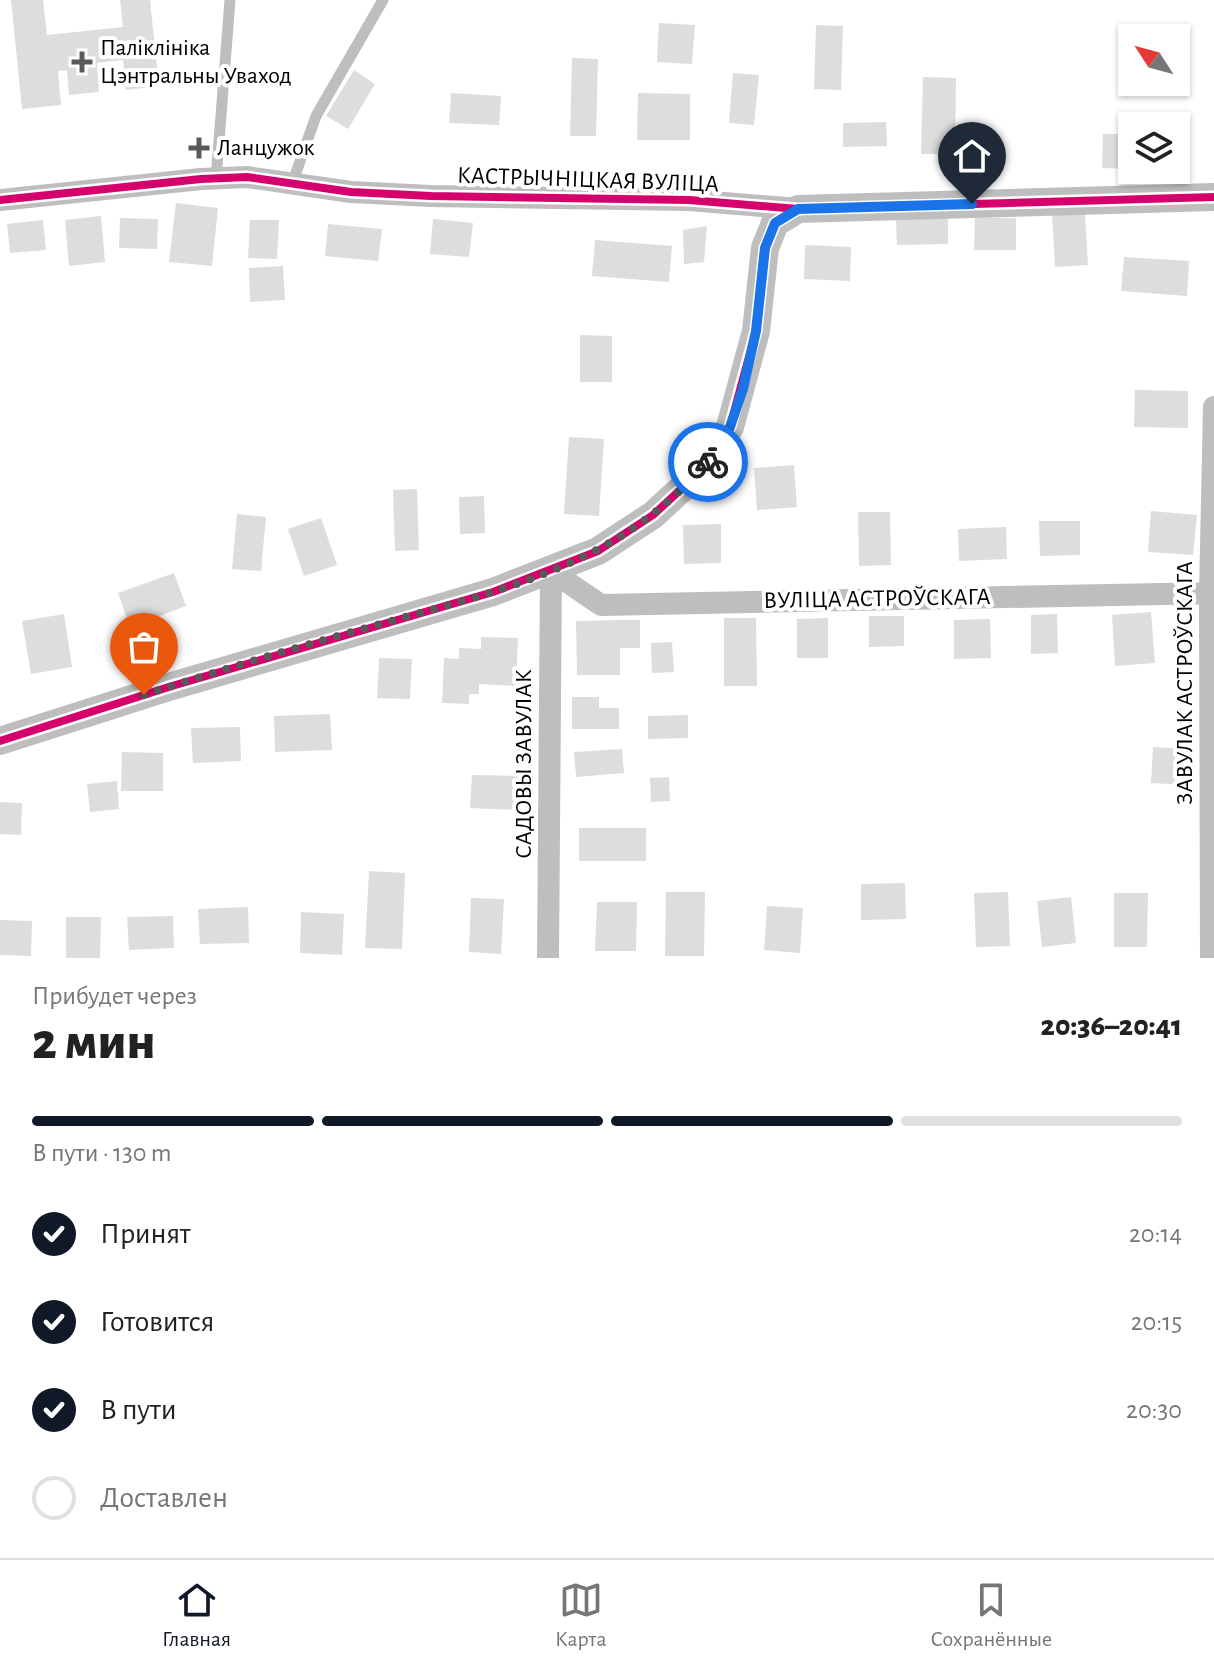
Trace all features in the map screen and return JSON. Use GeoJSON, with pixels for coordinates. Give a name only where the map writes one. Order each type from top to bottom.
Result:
{"type":"FeatureCollection","features":[{"type":"Feature","properties":{"kind":"street","name":"КАСТРЫЧНІЦКАЯ ВУЛІЦА"},"geometry":{"type":"LineString","coordinates":[[0,200],[247,177],[351,192],[689,200],[798,209],[1214,197]]}},
{"type":"Feature","properties":{"kind":"street"},"geometry":{"type":"LineString","coordinates":[[0,741],[172,686],[493,592],[598,551],[653,515],[704,468],[730,427],[743,389],[756,331],[765,248],[775,223],[798,209]]}},
{"type":"Feature","properties":{"kind":"street","name":"ЗАВУЛАК АСТРОЎСКАГА"},"geometry":{"type":"LineString","coordinates":[[1211,958],[1214,407]]}},
{"type":"Feature","properties":{"kind":"street","name":"ВУЛІЦА АСТРОЎСКАГА"},"geometry":{"type":"LineString","coordinates":[[551,571],[601,605],[1212,593]]}},
{"type":"Feature","properties":{"kind":"street","name":"САДОВЫ ЗАВУЛАК"},"geometry":{"type":"LineString","coordinates":[[548,958],[551,571]]}},
{"type":"Feature","properties":{"kind":"lane"},"geometry":{"type":"LineString","coordinates":[[208,179],[230,0]]}},
{"type":"Feature","properties":{"kind":"lane"},"geometry":{"type":"LineString","coordinates":[[292,184],[316,116],[383,0]]}},
{"type":"Feature","properties":{"kind":"building"},"geometry":{"type":"Polygon","coordinates":[[[11,0],[43,0],[47,35],[123,27],[120,0],[150,0],[159,86],[126,90],[123,60],[97,63],[99,92],[69,95],[67,70],[58,71],[61,105],[22,109],[11,0]]]}},
{"type":"Feature","properties":{"kind":"building"},"geometry":{"type":"Polygon","coordinates":[[[659,23],[695,25],[692,64],[657,62],[659,23]]]}},
{"type":"Feature","properties":{"kind":"building"},"geometry":{"type":"Polygon","coordinates":[[[816,25],[843,26],[841,90],[814,89],[816,25]]]}},
{"type":"Feature","properties":{"kind":"building"},"geometry":{"type":"Polygon","coordinates":[[[572,58],[598,59],[596,136],[570,136],[572,58]]]}},
{"type":"Feature","properties":{"kind":"building"},"geometry":{"type":"Polygon","coordinates":[[[354,70],[375,84],[348,129],[326,116],[354,70]]]}},
{"type":"Feature","properties":{"kind":"building"},"geometry":{"type":"Polygon","coordinates":[[[733,73],[759,75],[754,125],[729,123],[733,73]]]}},
{"type":"Feature","properties":{"kind":"building"},"geometry":{"type":"Polygon","coordinates":[[[923,77],[956,78],[955,154],[921,154],[923,77]]]}},
{"type":"Feature","properties":{"kind":"building"},"geometry":{"type":"Polygon","coordinates":[[[451,93],[501,96],[499,125],[449,123],[451,93]]]}},
{"type":"Feature","properties":{"kind":"building"},"geometry":{"type":"Polygon","coordinates":[[[638,93],[690,94],[690,140],[637,140],[638,93]]]}},
{"type":"Feature","properties":{"kind":"building"},"geometry":{"type":"Polygon","coordinates":[[[886,122],[887,146],[843,147],[843,123],[886,122]]]}},
{"type":"Feature","properties":{"kind":"building"},"geometry":{"type":"Polygon","coordinates":[[[1103,134],[1118,134],[1118,169],[1102,168],[1103,134]]]}},
{"type":"Feature","properties":{"kind":"building"},"geometry":{"type":"Polygon","coordinates":[[[176,203],[218,208],[212,266],[169,262],[176,203]]]}},
{"type":"Feature","properties":{"kind":"building"},"geometry":{"type":"Polygon","coordinates":[[[1085,213],[1088,265],[1055,267],[1052,215],[1085,213]]]}},
{"type":"Feature","properties":{"kind":"building"},"geometry":{"type":"Polygon","coordinates":[[[101,216],[105,262],[69,266],[65,220],[101,216]]]}},
{"type":"Feature","properties":{"kind":"building"},"geometry":{"type":"Polygon","coordinates":[[[948,217],[948,244],[897,245],[896,218],[948,217]]]}},
{"type":"Feature","properties":{"kind":"building"},"geometry":{"type":"Polygon","coordinates":[[[120,218],[158,219],[157,249],[119,248],[120,218]]]}},
{"type":"Feature","properties":{"kind":"building"},"geometry":{"type":"Polygon","coordinates":[[[975,218],[1016,218],[1016,250],[974,250],[975,218]]]}},
{"type":"Feature","properties":{"kind":"building"},"geometry":{"type":"Polygon","coordinates":[[[433,219],[473,223],[469,257],[430,254],[433,219]]]}},
{"type":"Feature","properties":{"kind":"building"},"geometry":{"type":"Polygon","coordinates":[[[43,220],[46,250],[10,253],[7,224],[43,220]]]}},
{"type":"Feature","properties":{"kind":"building"},"geometry":{"type":"Polygon","coordinates":[[[250,220],[279,220],[277,259],[248,258],[250,220]]]}},
{"type":"Feature","properties":{"kind":"building"},"geometry":{"type":"Polygon","coordinates":[[[328,224],[382,229],[378,261],[325,256],[328,224]]]}},
{"type":"Feature","properties":{"kind":"building"},"geometry":{"type":"Polygon","coordinates":[[[707,226],[704,262],[684,264],[683,230],[707,226]]]}},
{"type":"Feature","properties":{"kind":"building"},"geometry":{"type":"Polygon","coordinates":[[[595,240],[672,246],[669,282],[592,276],[595,240]]]}},
{"type":"Feature","properties":{"kind":"building"},"geometry":{"type":"Polygon","coordinates":[[[805,245],[851,247],[850,281],[804,279],[805,245]]]}},
{"type":"Feature","properties":{"kind":"building"},"geometry":{"type":"Polygon","coordinates":[[[1124,257],[1189,261],[1187,296],[1121,291],[1124,257]]]}},
{"type":"Feature","properties":{"kind":"building"},"geometry":{"type":"Polygon","coordinates":[[[283,266],[285,300],[250,302],[249,268],[283,266]]]}},
{"type":"Feature","properties":{"kind":"building"},"geometry":{"type":"Polygon","coordinates":[[[580,335],[612,336],[612,382],[580,382],[580,335]]]}},
{"type":"Feature","properties":{"kind":"building"},"geometry":{"type":"Polygon","coordinates":[[[1135,390],[1188,391],[1188,428],[1134,427],[1135,390]]]}},
{"type":"Feature","properties":{"kind":"building"},"geometry":{"type":"Polygon","coordinates":[[[569,437],[604,439],[599,516],[564,514],[569,437]]]}},
{"type":"Feature","properties":{"kind":"building"},"geometry":{"type":"Polygon","coordinates":[[[794,465],[797,507],[757,510],[754,468],[794,465]]]}},
{"type":"Feature","properties":{"kind":"building"},"geometry":{"type":"Polygon","coordinates":[[[417,489],[419,550],[395,551],[393,490],[417,489]]]}},
{"type":"Feature","properties":{"kind":"building"},"geometry":{"type":"Polygon","coordinates":[[[484,496],[485,533],[460,534],[459,497],[484,496]]]}},
{"type":"Feature","properties":{"kind":"building"},"geometry":{"type":"Polygon","coordinates":[[[1151,511],[1197,515],[1193,555],[1148,552],[1151,511]]]}},
{"type":"Feature","properties":{"kind":"building"},"geometry":{"type":"Polygon","coordinates":[[[858,512],[890,512],[891,565],[859,566],[858,512]]]}},
{"type":"Feature","properties":{"kind":"building"},"geometry":{"type":"Polygon","coordinates":[[[237,514],[266,517],[261,571],[232,569],[237,514]]]}},
{"type":"Feature","properties":{"kind":"building"},"geometry":{"type":"Polygon","coordinates":[[[321,518],[337,565],[304,576],[288,529],[321,518]]]}},
{"type":"Feature","properties":{"kind":"building"},"geometry":{"type":"Polygon","coordinates":[[[1039,521],[1080,521],[1080,555],[1040,556],[1039,521]]]}},
{"type":"Feature","properties":{"kind":"building"},"geometry":{"type":"Polygon","coordinates":[[[721,524],[721,563],[684,564],[683,525],[721,524]]]}},
{"type":"Feature","properties":{"kind":"building"},"geometry":{"type":"Polygon","coordinates":[[[1006,527],[1007,559],[959,561],[958,529],[1006,527]]]}},
{"type":"Feature","properties":{"kind":"building"},"geometry":{"type":"Polygon","coordinates":[[[174,573],[186,606],[130,627],[118,593],[174,573]]]}},
{"type":"Feature","properties":{"kind":"building"},"geometry":{"type":"Polygon","coordinates":[[[1151,612],[1155,663],[1115,666],[1112,615],[1151,612]]]}},
{"type":"Feature","properties":{"kind":"building"},"geometry":{"type":"Polygon","coordinates":[[[64,614],[72,667],[31,674],[22,621],[64,614]]]}},
{"type":"Feature","properties":{"kind":"building"},"geometry":{"type":"Polygon","coordinates":[[[1057,614],[1058,653],[1031,654],[1031,615],[1057,614]]]}},
{"type":"Feature","properties":{"kind":"building"},"geometry":{"type":"Polygon","coordinates":[[[869,616],[904,616],[904,646],[869,647],[869,616]]]}},
{"type":"Feature","properties":{"kind":"building"},"geometry":{"type":"Polygon","coordinates":[[[724,618],[756,618],[757,686],[724,686],[724,618]]]}},
{"type":"Feature","properties":{"kind":"building"},"geometry":{"type":"Polygon","coordinates":[[[828,618],[828,658],[797,658],[797,619],[828,618]]]}},
{"type":"Feature","properties":{"kind":"building"},"geometry":{"type":"Polygon","coordinates":[[[990,619],[991,658],[954,659],[954,620],[990,619]]]}},
{"type":"Feature","properties":{"kind":"building"},"geometry":{"type":"Polygon","coordinates":[[[640,620],[640,648],[620,648],[620,675],[577,675],[576,621],[640,620]]]}},
{"type":"Feature","properties":{"kind":"building"},"geometry":{"type":"Polygon","coordinates":[[[481,637],[518,638],[516,686],[479,684],[479,694],[469,694],[469,704],[442,703],[444,658],[459,659],[459,648],[481,649],[481,637]]]}},
{"type":"Feature","properties":{"kind":"building"},"geometry":{"type":"Polygon","coordinates":[[[672,642],[674,672],[652,673],[651,643],[672,642]]]}},
{"type":"Feature","properties":{"kind":"building"},"geometry":{"type":"Polygon","coordinates":[[[379,658],[412,659],[410,699],[377,698],[379,658]]]}},
{"type":"Feature","properties":{"kind":"building"},"geometry":{"type":"Polygon","coordinates":[[[572,697],[599,697],[599,708],[619,708],[619,729],[572,729],[572,697]]]}},
{"type":"Feature","properties":{"kind":"building"},"geometry":{"type":"Polygon","coordinates":[[[330,714],[332,750],[275,752],[274,716],[330,714]]]}},
{"type":"Feature","properties":{"kind":"building"},"geometry":{"type":"Polygon","coordinates":[[[688,715],[688,738],[648,739],[648,716],[688,715]]]}},
{"type":"Feature","properties":{"kind":"building"},"geometry":{"type":"Polygon","coordinates":[[[240,727],[241,761],[193,763],[191,728],[240,727]]]}},
{"type":"Feature","properties":{"kind":"building"},"geometry":{"type":"Polygon","coordinates":[[[1153,747],[1189,749],[1187,785],[1151,783],[1153,747]]]}},
{"type":"Feature","properties":{"kind":"building"},"geometry":{"type":"Polygon","coordinates":[[[622,749],[624,773],[576,777],[574,752],[622,749]]]}},
{"type":"Feature","properties":{"kind":"building"},"geometry":{"type":"Polygon","coordinates":[[[122,752],[163,753],[163,791],[121,791],[122,752]]]}},
{"type":"Feature","properties":{"kind":"building"},"geometry":{"type":"Polygon","coordinates":[[[472,775],[519,776],[518,810],[470,808],[472,775]]]}},
{"type":"Feature","properties":{"kind":"building"},"geometry":{"type":"Polygon","coordinates":[[[669,777],[670,801],[651,802],[650,778],[669,777]]]}},
{"type":"Feature","properties":{"kind":"building"},"geometry":{"type":"Polygon","coordinates":[[[117,781],[119,809],[90,812],[87,784],[117,781]]]}},
{"type":"Feature","properties":{"kind":"building"},"geometry":{"type":"Polygon","coordinates":[[[0,802],[22,803],[21,835],[0,834],[0,802]]]}},
{"type":"Feature","properties":{"kind":"building"},"geometry":{"type":"Polygon","coordinates":[[[579,828],[646,828],[646,861],[579,861],[579,828]]]}},
{"type":"Feature","properties":{"kind":"building"},"geometry":{"type":"Polygon","coordinates":[[[369,871],[405,873],[402,949],[365,948],[369,871]]]}},
{"type":"Feature","properties":{"kind":"building"},"geometry":{"type":"Polygon","coordinates":[[[905,883],[906,919],[861,920],[861,884],[905,883]]]}},
{"type":"Feature","properties":{"kind":"building"},"geometry":{"type":"Polygon","coordinates":[[[666,892],[705,892],[704,956],[665,956],[666,892]]]}},
{"type":"Feature","properties":{"kind":"building"},"geometry":{"type":"Polygon","coordinates":[[[1008,892],[1010,946],[976,947],[974,893],[1008,892]]]}},
{"type":"Feature","properties":{"kind":"building"},"geometry":{"type":"Polygon","coordinates":[[[1114,893],[1148,893],[1147,947],[1114,947],[1114,893]]]}},
{"type":"Feature","properties":{"kind":"building"},"geometry":{"type":"Polygon","coordinates":[[[1071,897],[1076,943],[1042,947],[1037,901],[1071,897]]]}},
{"type":"Feature","properties":{"kind":"building"},"geometry":{"type":"Polygon","coordinates":[[[471,898],[504,899],[501,954],[469,952],[471,898]]]}},
{"type":"Feature","properties":{"kind":"building"},"geometry":{"type":"Polygon","coordinates":[[[597,902],[637,902],[636,951],[595,951],[597,902]]]}},
{"type":"Feature","properties":{"kind":"building"},"geometry":{"type":"Polygon","coordinates":[[[767,906],[803,908],[800,953],[764,950],[767,906]]]}},
{"type":"Feature","properties":{"kind":"building"},"geometry":{"type":"Polygon","coordinates":[[[248,907],[249,943],[200,944],[198,909],[248,907]]]}},
{"type":"Feature","properties":{"kind":"building"},"geometry":{"type":"Polygon","coordinates":[[[301,912],[344,914],[342,955],[300,953],[301,912]]]}},
{"type":"Feature","properties":{"kind":"building"},"geometry":{"type":"Polygon","coordinates":[[[173,916],[174,948],[129,950],[127,917],[173,916]]]}},
{"type":"Feature","properties":{"kind":"building"},"geometry":{"type":"Polygon","coordinates":[[[66,917],[101,917],[100,958],[66,958],[66,917]]]}},
{"type":"Feature","properties":{"kind":"building"},"geometry":{"type":"Polygon","coordinates":[[[0,920],[32,921],[31,956],[0,955],[0,920]]]}},
{"type":"Feature","properties":{"kind":"cycle path"},"geometry":{"type":"LineString","coordinates":[[0,200],[247,177],[351,192],[689,200],[798,209],[1214,197]]}},
{"type":"Feature","properties":{"kind":"cycle path"},"geometry":{"type":"LineString","coordinates":[[0,741],[172,686],[493,592],[598,551],[653,515],[704,468],[730,427],[756,331],[765,248],[775,223],[798,209]]}},
{"type":"Feature","properties":{"kind":"way so far"},"geometry":{"type":"LineString","coordinates":[[144,695],[493,592],[551,571],[598,551],[653,515],[708,462]]}},
{"type":"Feature","properties":{"kind":"place","name":"Паліклініка Цэнтральны Уваход"},"geometry":{"type":"Point","coordinates":[82,62]}},
{"type":"Feature","properties":{"kind":"place","name":"Ланцужок"},"geometry":{"type":"Point","coordinates":[199,148]}},
{"type":"Feature","properties":{"kind":"route"},"geometry":{"type":"LineString","coordinates":[[708,462],[730,427],[743,389],[756,331],[765,248],[775,223],[798,209],[972,204]]}}]}
